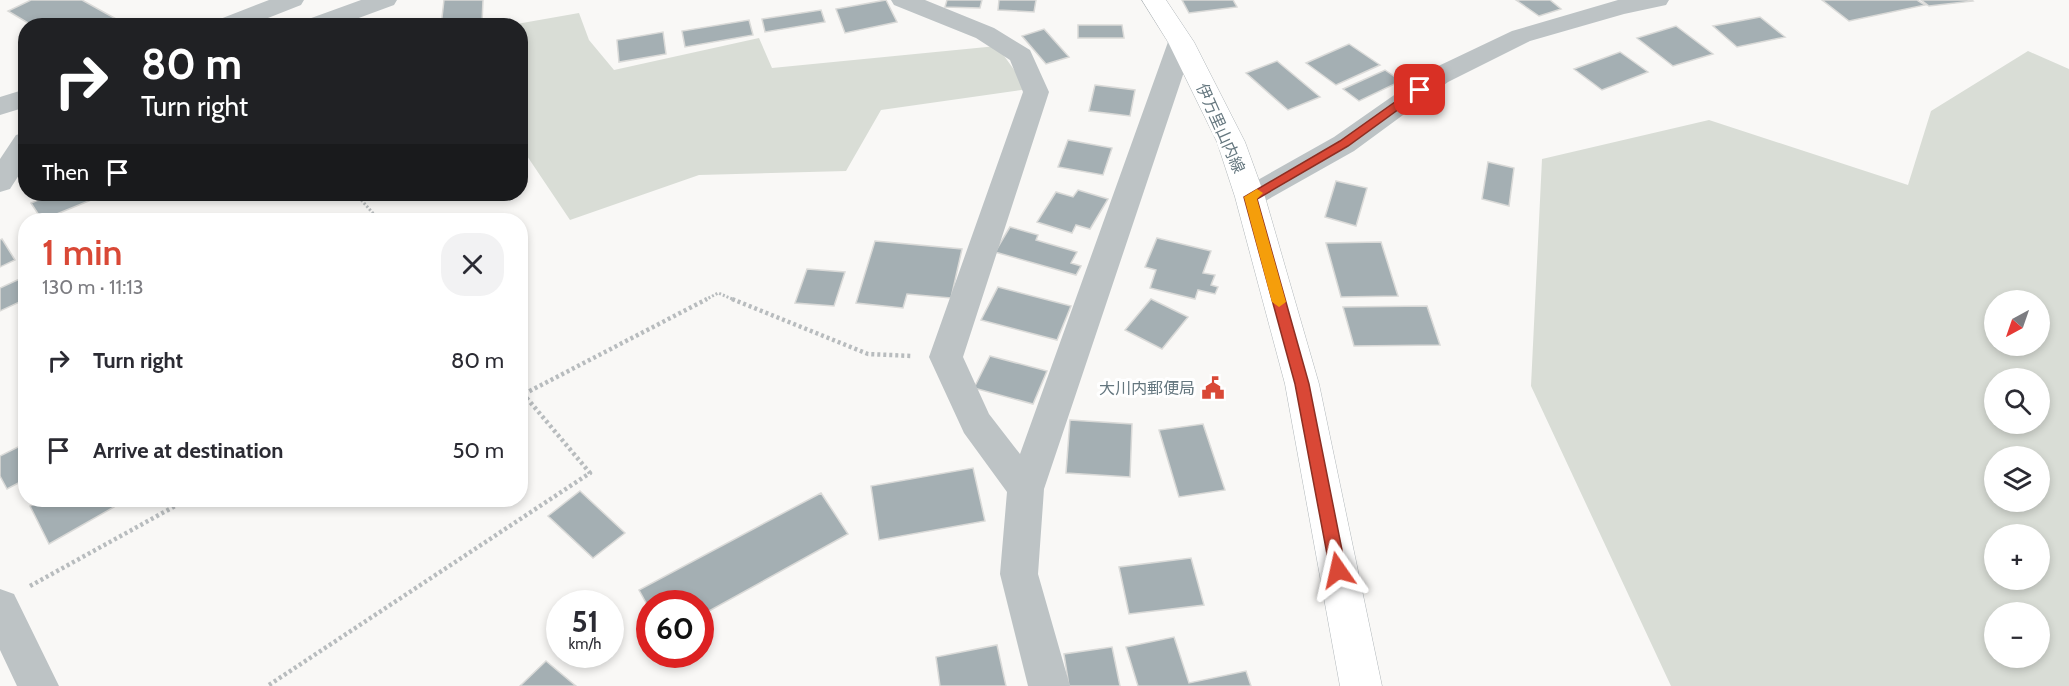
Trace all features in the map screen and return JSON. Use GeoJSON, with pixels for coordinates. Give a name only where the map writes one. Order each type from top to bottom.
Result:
{"type":"FeatureCollection","features":[{"type":"Feature","properties":{"kind":"main road","name":"伊万里山内線"},"geometry":{"type":"LineString","coordinates":[[1154,0],[1181,42],[1231,142],[1250,197],[1302,384],[1360,686]]}},
{"type":"Feature","properties":{"kind":"street"},"geometry":{"type":"LineString","coordinates":[[245,18],[292,0]]}},
{"type":"Feature","properties":{"kind":"street"},"geometry":{"type":"LineString","coordinates":[[334,18],[385,0]]}},
{"type":"Feature","properties":{"kind":"street"},"geometry":{"type":"LineString","coordinates":[[903,0],[985,33],[1021,56],[1036,92],[946,357],[976,423],[1026,489]]}},
{"type":"Feature","properties":{"kind":"street"},"geometry":{"type":"LineString","coordinates":[[1250,197],[1344,144],[1439,76],[1521,36],[1620,7],[1657,0]]}},
{"type":"Feature","properties":{"kind":"street"},"geometry":{"type":"LineString","coordinates":[[1049,686],[1019,574],[1026,489],[1181,42]]}},
{"type":"Feature","properties":{"kind":"street"},"geometry":{"type":"LineString","coordinates":[[0,106],[18,100]]}},
{"type":"Feature","properties":{"kind":"street"},"geometry":{"type":"LineString","coordinates":[[0,182],[18,153]]}},
{"type":"Feature","properties":{"kind":"street"},"geometry":{"type":"LineString","coordinates":[[10,599],[38,686]]}},
{"type":"Feature","properties":{"kind":"path"},"geometry":{"type":"LineString","coordinates":[[362,201],[373,213]]}},
{"type":"Feature","properties":{"kind":"path"},"geometry":{"type":"LineString","coordinates":[[528,389],[718,293],[868,354],[946,357]]}},
{"type":"Feature","properties":{"kind":"path"},"geometry":{"type":"LineString","coordinates":[[269,685],[590,472],[528,399]]}},
{"type":"Feature","properties":{"kind":"path"},"geometry":{"type":"LineString","coordinates":[[10,599],[174,507]]}},
{"type":"Feature","properties":{"kind":"shaded area"},"geometry":{"type":"Polygon","coordinates":[[[579,13],[589,40],[614,70],[759,38],[772,68],[997,46],[1028,89],[881,110],[846,171],[699,175],[570,220],[528,157],[528,22],[579,13]]]}},
{"type":"Feature","properties":{"kind":"shaded area"},"geometry":{"type":"Polygon","coordinates":[[[2028,51],[2069,69],[2069,686],[1671,686],[1531,386],[1542,159],[1709,120],[1908,185],[1931,111],[2028,51]]]}},
{"type":"Feature","properties":{"kind":"building"},"geometry":{"type":"Polygon","coordinates":[[[31,0],[82,0],[114,18],[20,18],[8,11],[31,0]]]}},
{"type":"Feature","properties":{"kind":"building"},"geometry":{"type":"Polygon","coordinates":[[[444,0],[483,0],[482,18],[442,18],[444,0]]]}},
{"type":"Feature","properties":{"kind":"building"},"geometry":{"type":"Polygon","coordinates":[[[886,0],[897,22],[845,33],[836,9],[886,0]]]}},
{"type":"Feature","properties":{"kind":"building"},"geometry":{"type":"Polygon","coordinates":[[[947,0],[982,0],[980,8],[945,7],[947,0]]]}},
{"type":"Feature","properties":{"kind":"building"},"geometry":{"type":"Polygon","coordinates":[[[999,0],[1036,0],[1034,12],[998,10],[999,0]]]}},
{"type":"Feature","properties":{"kind":"building"},"geometry":{"type":"Polygon","coordinates":[[[1182,0],[1233,0],[1237,7],[1189,13],[1182,0]]]}},
{"type":"Feature","properties":{"kind":"building"},"geometry":{"type":"Polygon","coordinates":[[[1516,0],[1550,0],[1561,9],[1539,16],[1516,0]]]}},
{"type":"Feature","properties":{"kind":"building"},"geometry":{"type":"Polygon","coordinates":[[[1822,0],[1917,0],[1925,5],[1849,21],[1822,0]]]}},
{"type":"Feature","properties":{"kind":"building"},"geometry":{"type":"Polygon","coordinates":[[[1921,0],[1972,0],[1973,1],[1929,6],[1921,0]]]}},
{"type":"Feature","properties":{"kind":"building"},"geometry":{"type":"Polygon","coordinates":[[[821,10],[825,22],[765,32],[762,19],[821,10]]]}},
{"type":"Feature","properties":{"kind":"building"},"geometry":{"type":"Polygon","coordinates":[[[1760,17],[1785,37],[1737,47],[1713,26],[1760,17]]]}},
{"type":"Feature","properties":{"kind":"building"},"geometry":{"type":"Polygon","coordinates":[[[749,20],[753,35],[685,47],[682,31],[749,20]]]}},
{"type":"Feature","properties":{"kind":"building"},"geometry":{"type":"Polygon","coordinates":[[[1078,25],[1122,25],[1124,38],[1078,38],[1078,25]]]}},
{"type":"Feature","properties":{"kind":"building"},"geometry":{"type":"Polygon","coordinates":[[[1676,26],[1713,54],[1673,66],[1637,38],[1676,26]]]}},
{"type":"Feature","properties":{"kind":"building"},"geometry":{"type":"Polygon","coordinates":[[[1044,29],[1069,57],[1046,64],[1022,36],[1044,29]]]}},
{"type":"Feature","properties":{"kind":"building"},"geometry":{"type":"Polygon","coordinates":[[[663,32],[666,54],[619,62],[617,40],[663,32]]]}},
{"type":"Feature","properties":{"kind":"building"},"geometry":{"type":"Polygon","coordinates":[[[1349,44],[1380,65],[1336,85],[1306,63],[1349,44]]]}},
{"type":"Feature","properties":{"kind":"building"},"geometry":{"type":"Polygon","coordinates":[[[1620,52],[1648,72],[1602,90],[1574,69],[1620,52]]]}},
{"type":"Feature","properties":{"kind":"building"},"geometry":{"type":"Polygon","coordinates":[[[1277,61],[1320,97],[1288,110],[1246,73],[1277,61]]]}},
{"type":"Feature","properties":{"kind":"building"},"geometry":{"type":"Polygon","coordinates":[[[1385,70],[1401,81],[1359,101],[1343,89],[1385,70]]]}},
{"type":"Feature","properties":{"kind":"building"},"geometry":{"type":"Polygon","coordinates":[[[1095,85],[1135,90],[1130,116],[1089,111],[1095,85]]]}},
{"type":"Feature","properties":{"kind":"building"},"geometry":{"type":"Polygon","coordinates":[[[1068,140],[1112,148],[1103,175],[1058,167],[1068,140]]]}},
{"type":"Feature","properties":{"kind":"building"},"geometry":{"type":"Polygon","coordinates":[[[1488,162],[1514,168],[1509,206],[1482,199],[1488,162]]]}},
{"type":"Feature","properties":{"kind":"building"},"geometry":{"type":"Polygon","coordinates":[[[1336,181],[1367,188],[1356,226],[1325,217],[1336,181]]]}},
{"type":"Feature","properties":{"kind":"building"},"geometry":{"type":"Polygon","coordinates":[[[1078,190],[1108,199],[1090,229],[1076,225],[1072,233],[1037,222],[1056,192],[1073,197],[1078,190]]]}},
{"type":"Feature","properties":{"kind":"building"},"geometry":{"type":"Polygon","coordinates":[[[36,201],[89,201],[59,213],[37,213],[31,203],[36,201]]]}},
{"type":"Feature","properties":{"kind":"building"},"geometry":{"type":"Polygon","coordinates":[[[1010,227],[1038,235],[1036,240],[1077,252],[1071,263],[1081,266],[1076,275],[995,252],[1010,227]]]}},
{"type":"Feature","properties":{"kind":"building"},"geometry":{"type":"Polygon","coordinates":[[[1157,238],[1211,251],[1203,273],[1215,275],[1211,285],[1218,287],[1215,294],[1198,290],[1195,299],[1150,288],[1156,270],[1145,267],[1157,238]]]}},
{"type":"Feature","properties":{"kind":"building"},"geometry":{"type":"Polygon","coordinates":[[[2,239],[15,260],[0,267],[0,240],[2,239]]]}},
{"type":"Feature","properties":{"kind":"building"},"geometry":{"type":"Polygon","coordinates":[[[875,241],[962,249],[951,298],[907,294],[903,308],[856,303],[875,241]]]}},
{"type":"Feature","properties":{"kind":"building"},"geometry":{"type":"Polygon","coordinates":[[[1381,242],[1398,296],[1341,297],[1326,243],[1381,242]]]}},
{"type":"Feature","properties":{"kind":"building"},"geometry":{"type":"Polygon","coordinates":[[[807,269],[845,272],[834,306],[795,303],[807,269]]]}},
{"type":"Feature","properties":{"kind":"building"},"geometry":{"type":"Polygon","coordinates":[[[18,280],[18,303],[0,311],[0,288],[18,280]]]}},
{"type":"Feature","properties":{"kind":"building"},"geometry":{"type":"Polygon","coordinates":[[[998,287],[1071,306],[1057,340],[981,320],[998,287]]]}},
{"type":"Feature","properties":{"kind":"building"},"geometry":{"type":"Polygon","coordinates":[[[1151,299],[1188,317],[1162,349],[1125,330],[1151,299]]]}},
{"type":"Feature","properties":{"kind":"building"},"geometry":{"type":"Polygon","coordinates":[[[1427,306],[1440,345],[1354,346],[1343,307],[1427,306]]]}},
{"type":"Feature","properties":{"kind":"building"},"geometry":{"type":"Polygon","coordinates":[[[990,356],[1047,371],[1033,404],[974,388],[990,356]]]}},
{"type":"Feature","properties":{"kind":"building"},"geometry":{"type":"Polygon","coordinates":[[[1070,420],[1132,424],[1130,477],[1066,473],[1070,420]]]}},
{"type":"Feature","properties":{"kind":"building"},"geometry":{"type":"Polygon","coordinates":[[[1203,424],[1225,490],[1179,497],[1159,430],[1203,424]]]}},
{"type":"Feature","properties":{"kind":"building"},"geometry":{"type":"Polygon","coordinates":[[[18,447],[18,483],[7,489],[0,476],[0,456],[18,447]]]}},
{"type":"Feature","properties":{"kind":"building"},"geometry":{"type":"Polygon","coordinates":[[[973,468],[985,521],[879,540],[871,486],[973,468]]]}},
{"type":"Feature","properties":{"kind":"building"},"geometry":{"type":"Polygon","coordinates":[[[580,491],[625,533],[593,558],[548,516],[580,491]]]}},
{"type":"Feature","properties":{"kind":"building"},"geometry":{"type":"Polygon","coordinates":[[[821,493],[848,534],[714,608],[714,590],[639,590],[821,493]]]}},
{"type":"Feature","properties":{"kind":"building"},"geometry":{"type":"Polygon","coordinates":[[[30,507],[114,507],[49,544],[30,507]]]}},
{"type":"Feature","properties":{"kind":"building"},"geometry":{"type":"Polygon","coordinates":[[[1191,558],[1204,605],[1129,614],[1119,567],[1191,558]]]}},
{"type":"Feature","properties":{"kind":"building"},"geometry":{"type":"Polygon","coordinates":[[[1174,637],[1189,683],[1246,671],[1251,686],[1138,686],[1126,647],[1174,637]]]}},
{"type":"Feature","properties":{"kind":"building"},"geometry":{"type":"Polygon","coordinates":[[[997,645],[1006,686],[940,686],[936,657],[997,645]]]}},
{"type":"Feature","properties":{"kind":"building"},"geometry":{"type":"Polygon","coordinates":[[[1112,647],[1120,686],[1069,686],[1064,654],[1112,647]]]}},
{"type":"Feature","properties":{"kind":"building"},"geometry":{"type":"Polygon","coordinates":[[[546,661],[546,668],[554,668],[576,686],[520,686],[546,661]]]}},
{"type":"Feature","properties":{"kind":"slow traffic"},"geometry":{"type":"LineString","coordinates":[[1257,193],[1250,197],[1279,302]]}},
{"type":"Feature","properties":{"kind":"place","name":"大川内郵便局"},"geometry":{"type":"Point","coordinates":[1213,388]}},
{"type":"Feature","properties":{"kind":"route"},"geometry":{"type":"LineString","coordinates":[[1338,570],[1302,384],[1250,197],[1344,144],[1420,90]]}}]}
